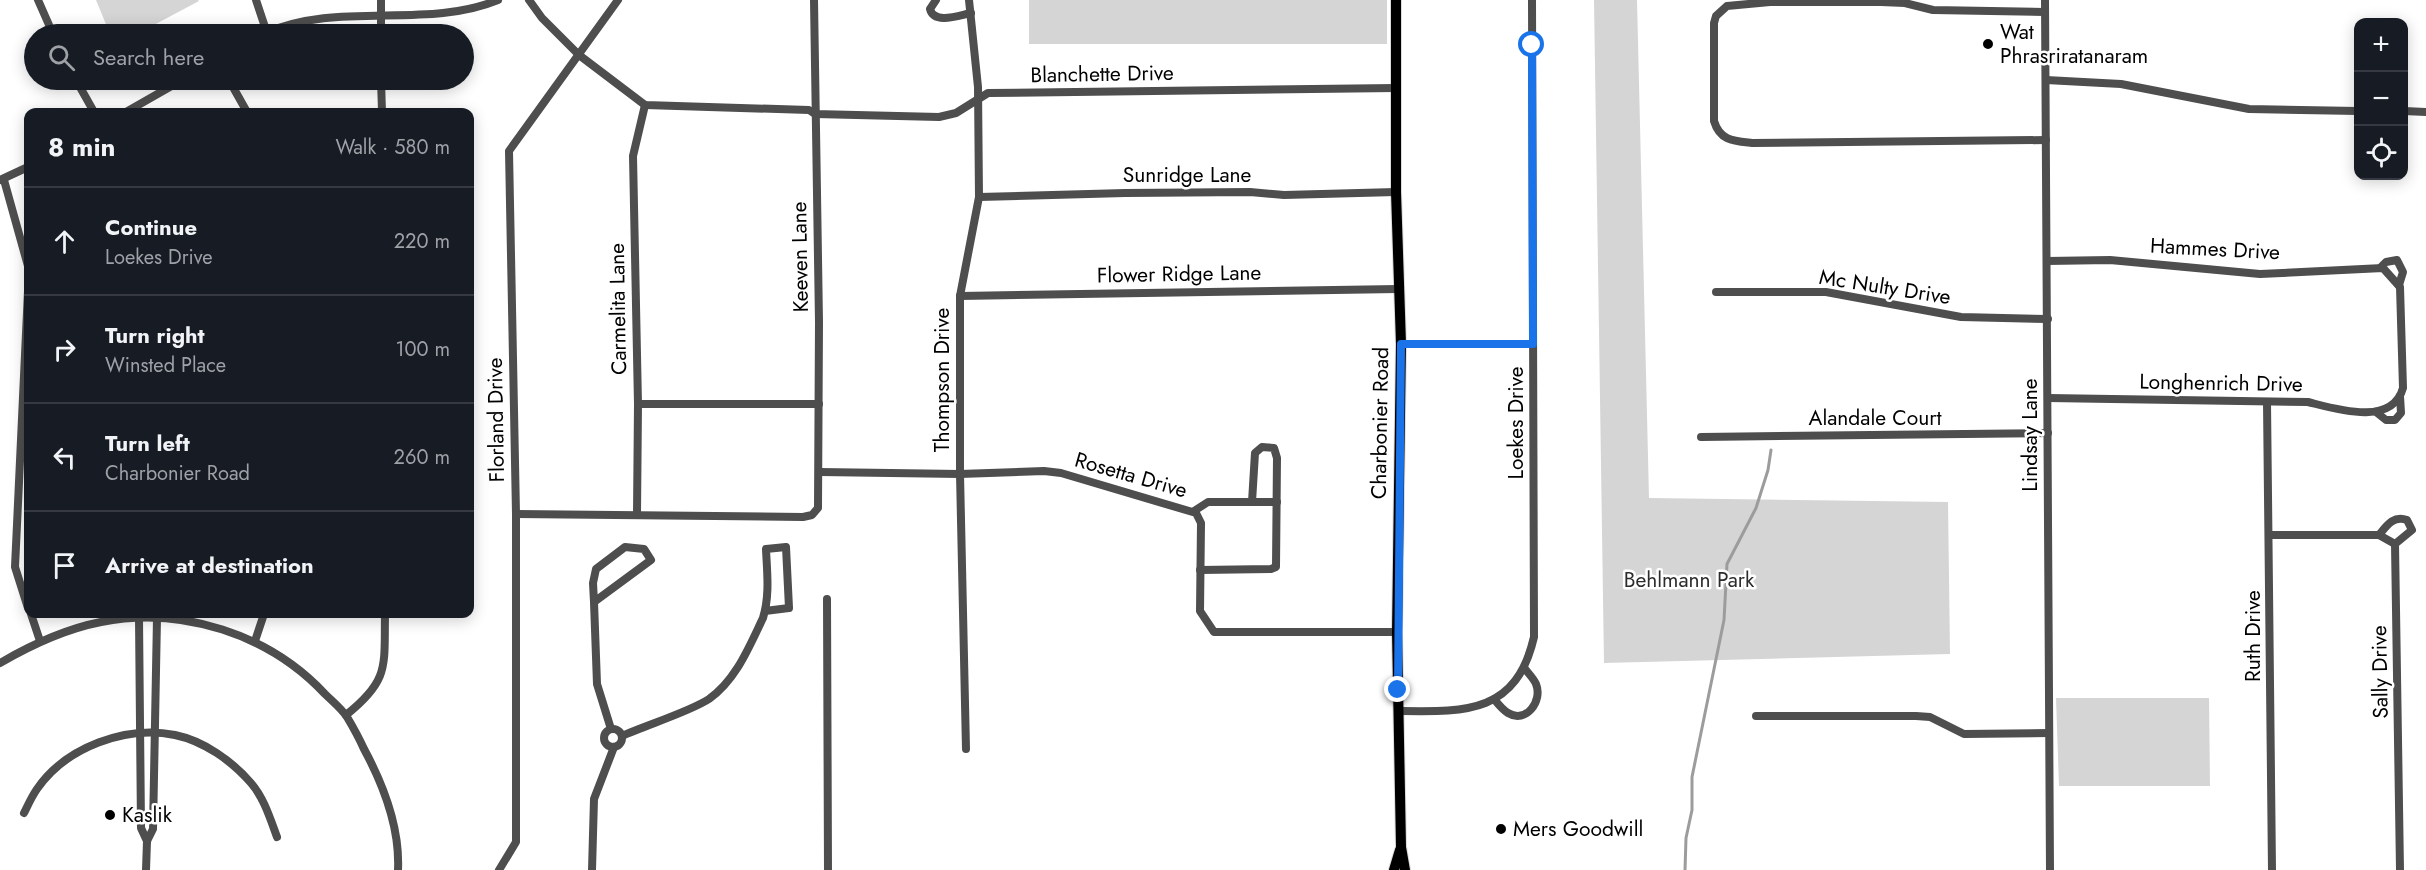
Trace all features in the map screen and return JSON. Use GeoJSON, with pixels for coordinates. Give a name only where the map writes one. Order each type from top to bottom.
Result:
{"type":"FeatureCollection","features":[{"type":"Feature","properties":{"kind":"main road","name":"Charbonier Road"},"geometry":{"type":"LineString","coordinates":[[1395,0],[1396,192],[1401,344],[1397,632],[1401,847],[1405,870]]}},
{"type":"Feature","properties":{"kind":"main road","name":"Charbonier Road"},"geometry":{"type":"LineString","coordinates":[[1394,870],[1401,847]]}},
{"type":"Feature","properties":{"kind":"street"},"geometry":{"type":"LineString","coordinates":[[38,0],[49,24]]}},
{"type":"Feature","properties":{"kind":"street"},"geometry":{"type":"LineString","coordinates":[[256,0],[262,24]]}},
{"type":"Feature","properties":{"kind":"street"},"geometry":{"type":"LineString","coordinates":[[381,0],[381,24]]}},
{"type":"Feature","properties":{"kind":"street"},"geometry":{"type":"LineString","coordinates":[[301,24],[337,14],[466,10],[498,0]]}},
{"type":"Feature","properties":{"kind":"street"},"geometry":{"type":"LineString","coordinates":[[529,0],[542,18],[579,55],[645,105]]}},
{"type":"Feature","properties":{"kind":"street","name":"Florland Drive"},"geometry":{"type":"LineString","coordinates":[[499,870],[516,842],[516,514],[509,151],[618,0]]}},
{"type":"Feature","properties":{"kind":"street","name":"Keeven Lane"},"geometry":{"type":"LineString","coordinates":[[637,514],[803,517],[815,512],[819,503],[814,0]]}},
{"type":"Feature","properties":{"kind":"street"},"geometry":{"type":"LineString","coordinates":[[936,0],[930,6],[931,14],[940,18],[971,13]]}},
{"type":"Feature","properties":{"kind":"street","name":"Thompson Drive"},"geometry":{"type":"LineString","coordinates":[[966,749],[960,474],[960,296],[979,196],[978,101],[969,0]]}},
{"type":"Feature","properties":{"kind":"street","name":"Loekes Drive"},"geometry":{"type":"LineString","coordinates":[[1525,669],[1534,637],[1532,0]]}},
{"type":"Feature","properties":{"kind":"street","name":"Lindsay Lane"},"geometry":{"type":"LineString","coordinates":[[2045,0],[2050,870]]}},
{"type":"Feature","properties":{"kind":"street"},"geometry":{"type":"LineString","coordinates":[[2045,12],[1933,10],[1905,3],[1881,2],[1735,4],[1720,11],[1714,22],[1714,121],[1721,136],[1730,140],[1752,142],[2046,140]]}},
{"type":"Feature","properties":{"kind":"street"},"geometry":{"type":"LineString","coordinates":[[2046,80],[2121,84],[2249,109],[2354,111]]}},
{"type":"Feature","properties":{"kind":"street","name":"Blanchette Drive"},"geometry":{"type":"LineString","coordinates":[[645,105],[809,110],[815,114],[939,117],[956,113],[988,93],[1396,88]]}},
{"type":"Feature","properties":{"kind":"street"},"geometry":{"type":"LineString","coordinates":[[82,90],[92,108]]}},
{"type":"Feature","properties":{"kind":"street"},"geometry":{"type":"LineString","coordinates":[[133,108],[164,90]]}},
{"type":"Feature","properties":{"kind":"street"},"geometry":{"type":"LineString","coordinates":[[235,90],[245,108]]}},
{"type":"Feature","properties":{"kind":"street"},"geometry":{"type":"LineString","coordinates":[[381,90],[382,108]]}},
{"type":"Feature","properties":{"kind":"street","name":"Carmelita Lane"},"geometry":{"type":"LineString","coordinates":[[637,514],[638,404],[633,156],[645,105]]}},
{"type":"Feature","properties":{"kind":"street"},"geometry":{"type":"LineString","coordinates":[[2408,111],[2426,112]]}},
{"type":"Feature","properties":{"kind":"street"},"geometry":{"type":"LineString","coordinates":[[24,169],[2,180],[24,253]]}},
{"type":"Feature","properties":{"kind":"street","name":"Sunridge Lane"},"geometry":{"type":"LineString","coordinates":[[979,196],[1227,192],[1284,195],[1396,192]]}},
{"type":"Feature","properties":{"kind":"street","name":"Hammes Drive"},"geometry":{"type":"LineString","coordinates":[[2047,261],[2110,260],[2260,274],[2381,267],[2386,262],[2397,260],[2403,272],[2399,285],[2403,388],[2400,396],[2401,413],[2395,420],[2386,420],[2376,412]]}},
{"type":"Feature","properties":{"kind":"street"},"geometry":{"type":"LineString","coordinates":[[2381,267],[2399,285]]}},
{"type":"Feature","properties":{"kind":"street","name":"Flower Ridge Lane"},"geometry":{"type":"LineString","coordinates":[[960,296],[1398,289]]}},
{"type":"Feature","properties":{"kind":"street","name":"Mc Nulty Drive"},"geometry":{"type":"LineString","coordinates":[[1716,292],[1826,292],[1961,317],[2048,319]]}},
{"type":"Feature","properties":{"kind":"street"},"geometry":{"type":"LineString","coordinates":[[1401,344],[1533,344]]}},
{"type":"Feature","properties":{"kind":"street"},"geometry":{"type":"LineString","coordinates":[[24,376],[15,567],[24,595]]}},
{"type":"Feature","properties":{"kind":"street","name":"Longhenrich Drive"},"geometry":{"type":"LineString","coordinates":[[2048,398],[2308,402],[2342,411],[2376,412],[2392,406],[2400,396]]}},
{"type":"Feature","properties":{"kind":"street","name":"Ruth Drive"},"geometry":{"type":"LineString","coordinates":[[2267,402],[2272,870]]}},
{"type":"Feature","properties":{"kind":"street"},"geometry":{"type":"LineString","coordinates":[[638,404],[819,404]]}},
{"type":"Feature","properties":{"kind":"street","name":"Alandale Court"},"geometry":{"type":"LineString","coordinates":[[1701,436],[2048,434]]}},
{"type":"Feature","properties":{"kind":"street"},"geometry":{"type":"LineString","coordinates":[[1200,570],[1271,570],[1276,567],[1276,450],[1267,446],[1255,453],[1252,502]]}},
{"type":"Feature","properties":{"kind":"street","name":"Rosetta Drive"},"geometry":{"type":"LineString","coordinates":[[819,471],[960,474],[1044,471],[1061,473],[1194,511],[1201,524],[1200,611],[1214,632],[1397,632]]}},
{"type":"Feature","properties":{"kind":"street"},"geometry":{"type":"LineString","coordinates":[[1194,511],[1208,502],[1276,502]]}},
{"type":"Feature","properties":{"kind":"street"},"geometry":{"type":"LineString","coordinates":[[516,514],[637,514]]}},
{"type":"Feature","properties":{"kind":"street"},"geometry":{"type":"LineString","coordinates":[[2270,535],[2379,535],[2395,544],[2412,530],[2407,520],[2401,518],[2395,519],[2379,535]]}},
{"type":"Feature","properties":{"kind":"street","name":"Sally Drive"},"geometry":{"type":"LineString","coordinates":[[2395,544],[2400,870]]}},
{"type":"Feature","properties":{"kind":"street"},"geometry":{"type":"LineString","coordinates":[[594,602],[651,560],[644,549],[625,547],[596,569],[593,583],[598,690],[611,729]]}},
{"type":"Feature","properties":{"kind":"street"},"geometry":{"type":"LineString","coordinates":[[622,736],[707,700],[725,685],[737,670],[768,603],[766,549],[786,547],[789,608],[765,611]]}},
{"type":"Feature","properties":{"kind":"street"},"geometry":{"type":"LineString","coordinates":[[827,599],[828,870]]}},
{"type":"Feature","properties":{"kind":"street"},"geometry":{"type":"LineString","coordinates":[[31,618],[40,641]]}},
{"type":"Feature","properties":{"kind":"street"},"geometry":{"type":"LineString","coordinates":[[0,663],[40,641],[99,622],[138,618]]}},
{"type":"Feature","properties":{"kind":"street"},"geometry":{"type":"LineString","coordinates":[[147,841],[141,828],[139,735],[148,618]]}},
{"type":"Feature","properties":{"kind":"street"},"geometry":{"type":"LineString","coordinates":[[146,870],[147,841],[153,829],[156,735],[148,618]]}},
{"type":"Feature","properties":{"kind":"street"},"geometry":{"type":"LineString","coordinates":[[156,618],[204,624],[255,641],[306,674],[346,715],[380,777],[399,845],[398,870]]}},
{"type":"Feature","properties":{"kind":"street"},"geometry":{"type":"LineString","coordinates":[[255,641],[263,618]]}},
{"type":"Feature","properties":{"kind":"street"},"geometry":{"type":"LineString","coordinates":[[346,715],[368,698],[381,679],[384,665],[385,618]]}},
{"type":"Feature","properties":{"kind":"street"},"geometry":{"type":"LineString","coordinates":[[1399,711],[1466,710],[1494,699],[1525,669],[1537,686],[1538,697],[1531,710],[1517,716],[1508,713],[1494,699]]}},
{"type":"Feature","properties":{"kind":"street"},"geometry":{"type":"LineString","coordinates":[[1756,716],[1916,716],[1930,717],[1964,734],[2049,733]]}},
{"type":"Feature","properties":{"kind":"street"},"geometry":{"type":"LineString","coordinates":[[611,729],[617,729],[622,736],[620,745],[614,747],[606,744],[604,738],[611,729]]}},
{"type":"Feature","properties":{"kind":"street"},"geometry":{"type":"LineString","coordinates":[[24,813],[37,789],[69,759],[91,745],[110,739],[139,735],[175,735],[209,748],[252,784],[267,809],[277,837]]}},
{"type":"Feature","properties":{"kind":"street"},"geometry":{"type":"LineString","coordinates":[[592,870],[594,800],[614,747]]}},
{"type":"Feature","properties":{"kind":"green space"},"geometry":{"type":"Polygon","coordinates":[[[96,0],[199,1],[156,24],[106,24],[96,0]]]}},
{"type":"Feature","properties":{"kind":"green space"},"geometry":{"type":"Polygon","coordinates":[[[1029,0],[1387,0],[1387,44],[1029,44],[1029,0]]]}},
{"type":"Feature","properties":{"kind":"green space","name":"Behlmann Park"},"geometry":{"type":"Polygon","coordinates":[[[1594,0],[1637,0],[1649,498],[1948,502],[1950,654],[1604,663],[1594,0]]]}},
{"type":"Feature","properties":{"kind":"green space"},"geometry":{"type":"Polygon","coordinates":[[[2056,698],[2209,698],[2210,786],[2059,786],[2056,698]]]}},
{"type":"Feature","properties":{"kind":"waterway"},"geometry":{"type":"LineString","coordinates":[[1685,870],[1686,838],[1692,810],[1692,777],[1724,620],[1727,564],[1756,508],[1768,470],[1771,450]]}},
{"type":"Feature","properties":{"kind":"place","name":"Wat Phrasriratanaram"},"geometry":{"type":"Point","coordinates":[1988,44]}},
{"type":"Feature","properties":{"kind":"place","name":"Kaslik"},"geometry":{"type":"Point","coordinates":[110,815]}},
{"type":"Feature","properties":{"kind":"place","name":"Mers Goodwill"},"geometry":{"type":"Point","coordinates":[1501,829]}},
{"type":"Feature","properties":{"kind":"route"},"geometry":{"type":"LineString","coordinates":[[1398,690],[1401,344],[1533,344],[1532,45]]}}]}
